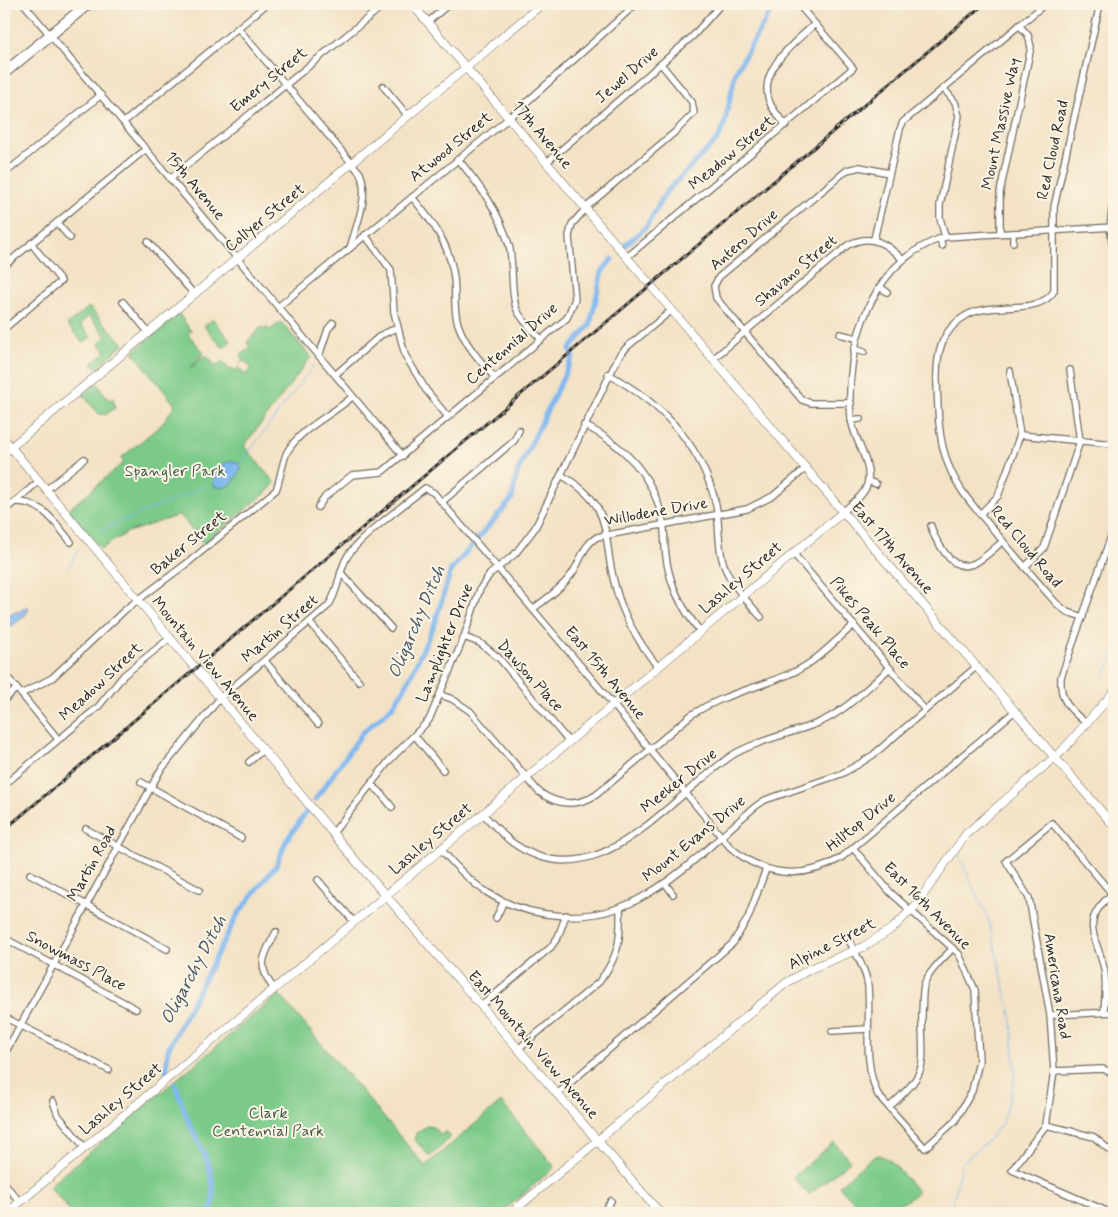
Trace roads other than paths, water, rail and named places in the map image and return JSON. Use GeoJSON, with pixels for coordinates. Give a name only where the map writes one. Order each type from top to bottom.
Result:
{"type":"FeatureCollection","features":[{"type":"Feature","properties":{"kind":"highway"},"geometry":{"type":"LineString","coordinates":[[4,73],[88,4]]}},
{"type":"Feature","properties":{"kind":"street","name":"15th Avenue"},"geometry":{"type":"LineString","coordinates":[[24,4],[403,456]]}},
{"type":"Feature","properties":{"kind":"street"},"geometry":{"type":"LineString","coordinates":[[124,122],[267,4]]}},
{"type":"Feature","properties":{"kind":"street","name":"Emery Street"},"geometry":{"type":"LineString","coordinates":[[170,178],[385,4]]}},
{"type":"Feature","properties":{"kind":"street","name":"17th Avenue"},"geometry":{"type":"LineString","coordinates":[[412,4],[650,285]]}},
{"type":"Feature","properties":{"kind":"street"},"geometry":{"type":"LineString","coordinates":[[428,22],[449,4]]}},
{"type":"Feature","properties":{"kind":"street","name":"Collyer Street"},"geometry":{"type":"LineString","coordinates":[[7,450],[542,4]]}},
{"type":"Feature","properties":{"kind":"street","name":"Atwood Street"},"geometry":{"type":"LineString","coordinates":[[278,308],[509,118],[636,4]]}},
{"type":"Feature","properties":{"kind":"street","name":"Jewel Drive"},"geometry":{"type":"LineString","coordinates":[[547,162],[693,36],[721,4]]}},
{"type":"Feature","properties":{"kind":"street"},"geometry":{"type":"LineString","coordinates":[[786,125],[770,105],[767,97],[768,81],[789,47],[816,24],[799,4]]}},
{"type":"Feature","properties":{"kind":"street"},"geometry":{"type":"LineString","coordinates":[[903,260],[892,249],[874,239],[903,122],[1045,4]]}},
{"type":"Feature","properties":{"kind":"street","name":"Red Cloud Road"},"geometry":{"type":"LineString","coordinates":[[1083,617],[1061,608],[959,488],[945,456],[939,420],[936,362],[939,350],[950,329],[973,312],[986,308],[1038,304],[1051,297],[1056,284],[1054,207],[1100,4]]}},
{"type":"Feature","properties":{"kind":"street","name":"Meadow Street"},"geometry":{"type":"LineString","coordinates":[[627,257],[853,68],[816,24]]}},
{"type":"Feature","properties":{"kind":"street","name":"Mount Massive Way"},"geometry":{"type":"LineString","coordinates":[[1000,233],[1000,192],[1031,47],[1028,35],[1019,25]]}},
{"type":"Feature","properties":{"kind":"street"},"geometry":{"type":"LineString","coordinates":[[238,28],[360,173],[364,188],[350,248]]}},
{"type":"Feature","properties":{"kind":"street","name":"Centennial Drive"},"geometry":{"type":"LineString","coordinates":[[318,507],[326,497],[352,475],[382,472],[567,318],[573,307],[574,281],[570,232],[572,224],[586,209],[692,116],[694,110],[692,102],[661,64]]}},
{"type":"Feature","properties":{"kind":"street"},"geometry":{"type":"LineString","coordinates":[[383,86],[408,116]]}},
{"type":"Feature","properties":{"kind":"street"},"geometry":{"type":"LineString","coordinates":[[942,246],[940,205],[959,116],[955,102],[944,89]]}},
{"type":"Feature","properties":{"kind":"street"},"geometry":{"type":"LineString","coordinates":[[4,174],[101,95]]}},
{"type":"Feature","properties":{"kind":"street"},"geometry":{"type":"LineString","coordinates":[[4,266],[146,149]]}},
{"type":"Feature","properties":{"kind":"street"},"geometry":{"type":"LineString","coordinates":[[458,159],[492,204],[502,224],[514,272],[515,304],[518,312],[542,339]]}},
{"type":"Feature","properties":{"kind":"street","name":"Antero Drive"},"geometry":{"type":"LineString","coordinates":[[851,403],[811,405],[802,400],[784,373],[744,332],[716,298],[714,286],[716,281],[847,170],[860,164],[889,173]]}},
{"type":"Feature","properties":{"kind":"street"},"geometry":{"type":"LineString","coordinates":[[1114,193],[1112,227],[1114,255]]}},
{"type":"Feature","properties":{"kind":"street"},"geometry":{"type":"LineString","coordinates":[[412,197],[431,220],[447,248],[454,280],[455,310],[463,337],[495,378]]}},
{"type":"Feature","properties":{"kind":"street"},"geometry":{"type":"LineString","coordinates":[[57,223],[70,238]]}},
{"type":"Feature","properties":{"kind":"street"},"geometry":{"type":"LineString","coordinates":[[876,484],[868,482],[864,459],[851,420],[854,349],[856,338],[871,302],[880,287],[903,260],[926,244],[942,238],[1112,227]]}},
{"type":"Feature","properties":{"kind":"street"},"geometry":{"type":"LineString","coordinates":[[1012,233],[1013,242]]}},
{"type":"Feature","properties":{"kind":"street"},"geometry":{"type":"LineString","coordinates":[[366,235],[391,270],[397,328],[405,355],[413,371],[448,417]]}},
{"type":"Feature","properties":{"kind":"street","name":"Shavano Street"},"geometry":{"type":"LineString","coordinates":[[713,359],[848,245],[856,240],[874,239]]}},
{"type":"Feature","properties":{"kind":"street"},"geometry":{"type":"LineString","coordinates":[[148,242],[194,294]]}},
{"type":"Feature","properties":{"kind":"street"},"geometry":{"type":"LineString","coordinates":[[4,329],[62,281],[31,244]]}},
{"type":"Feature","properties":{"kind":"street","name":"East 17th Avenue"},"geometry":{"type":"LineString","coordinates":[[650,285],[1114,826]]}},
{"type":"Feature","properties":{"kind":"street"},"geometry":{"type":"LineString","coordinates":[[880,287],[887,292]]}},
{"type":"Feature","properties":{"kind":"street"},"geometry":{"type":"LineString","coordinates":[[123,302],[148,333]]}},
{"type":"Feature","properties":{"kind":"street","name":"Lamplighter Drive"},"geometry":{"type":"LineString","coordinates":[[333,833],[389,761],[429,720],[464,637],[480,589],[497,568],[515,554],[530,535],[608,374],[623,350],[672,310]]}},
{"type":"Feature","properties":{"kind":"street"},"geometry":{"type":"LineString","coordinates":[[319,356],[328,330],[333,323]]}},
{"type":"Feature","properties":{"kind":"street"},"geometry":{"type":"LineString","coordinates":[[335,375],[381,336],[397,328]]}},
{"type":"Feature","properties":{"kind":"street"},"geometry":{"type":"LineString","coordinates":[[840,334],[856,338]]}},
{"type":"Feature","properties":{"kind":"street"},"geometry":{"type":"LineString","coordinates":[[854,349],[864,352]]}},
{"type":"Feature","properties":{"kind":"street"},"geometry":{"type":"LineString","coordinates":[[1025,567],[1044,548],[1080,441],[1070,370]]}},
{"type":"Feature","properties":{"kind":"street"},"geometry":{"type":"LineString","coordinates":[[980,514],[998,496],[1020,435],[1010,372]]}},
{"type":"Feature","properties":{"kind":"street"},"geometry":{"type":"LineString","coordinates":[[608,374],[652,402],[685,436],[704,469],[718,515],[724,566],[743,595],[761,617]]}},
{"type":"Feature","properties":{"kind":"street","name":"Baker Street"},"geometry":{"type":"LineString","coordinates":[[4,700],[19,691],[52,678],[126,608],[276,490],[286,454],[297,439],[352,397]]}},
{"type":"Feature","properties":{"kind":"street"},"geometry":{"type":"LineString","coordinates":[[851,420],[860,419]]}},
{"type":"Feature","properties":{"kind":"street"},"geometry":{"type":"LineString","coordinates":[[584,425],[616,444],[642,471],[657,500],[663,524],[666,555],[672,583],[686,613],[700,630]]}},
{"type":"Feature","properties":{"kind":"street"},"geometry":{"type":"LineString","coordinates":[[442,502],[514,441],[519,430]]}},
{"type":"Feature","properties":{"kind":"street"},"geometry":{"type":"LineString","coordinates":[[1020,435],[1114,444]]}},
{"type":"Feature","properties":{"kind":"street","name":"Mountain View Avenue"},"geometry":{"type":"LineString","coordinates":[[4,439],[7,450],[39,481],[386,895]]}},
{"type":"Feature","properties":{"kind":"street"},"geometry":{"type":"LineString","coordinates":[[46,490],[84,459]]}},
{"type":"Feature","properties":{"kind":"street"},"geometry":{"type":"LineString","coordinates":[[857,462],[864,459]]}},
{"type":"Feature","properties":{"kind":"street","name":"Willodene Drive"},"geometry":{"type":"LineString","coordinates":[[533,610],[564,584],[576,567],[584,548],[590,541],[607,534],[718,515],[758,505],[773,496],[806,468]]}},
{"type":"Feature","properties":{"kind":"street"},"geometry":{"type":"LineString","coordinates":[[560,474],[576,483],[596,503],[607,534],[611,567],[622,609],[632,629],[658,667]]}},
{"type":"Feature","properties":{"kind":"street"},"geometry":{"type":"LineString","coordinates":[[4,511],[39,481]]}},
{"type":"Feature","properties":{"kind":"street","name":"Lashley Street"},"geometry":{"type":"LineString","coordinates":[[7,1213],[843,512],[862,494],[868,482]]}},
{"type":"Feature","properties":{"kind":"street","name":"East 15th Avenue"},"geometry":{"type":"LineString","coordinates":[[428,488],[442,502],[613,704],[721,836],[740,856],[766,869]]}},
{"type":"Feature","properties":{"kind":"street","name":"Martin Street"},"geometry":{"type":"LineString","coordinates":[[220,698],[310,623],[334,599],[348,555],[355,547],[428,488]]}},
{"type":"Feature","properties":{"kind":"street"},"geometry":{"type":"LineString","coordinates":[[14,502],[23,502],[40,507],[71,542]]}},
{"type":"Feature","properties":{"kind":"street"},"geometry":{"type":"LineString","coordinates":[[931,526],[933,536],[950,560],[960,566],[978,562],[1003,541]]}},
{"type":"Feature","properties":{"kind":"street"},"geometry":{"type":"LineString","coordinates":[[1087,724],[1065,704],[1060,687],[1061,677],[1114,528]]}},
{"type":"Feature","properties":{"kind":"street","name":"Pikes Peak Place"},"geometry":{"type":"LineString","coordinates":[[794,553],[925,710]]}},
{"type":"Feature","properties":{"kind":"street"},"geometry":{"type":"LineString","coordinates":[[341,573],[391,628]]}},
{"type":"Feature","properties":{"kind":"street"},"geometry":{"type":"LineString","coordinates":[[310,623],[359,681]]}},
{"type":"Feature","properties":{"kind":"street"},"geometry":{"type":"LineString","coordinates":[[441,695],[452,699],[470,711],[538,791],[552,800],[563,803],[580,802],[596,795],[650,749],[707,705],[732,693],[800,669],[854,625]]}},
{"type":"Feature","properties":{"kind":"street","name":"Dawson Place"},"geometry":{"type":"LineString","coordinates":[[464,637],[480,643],[499,658],[569,742]]}},
{"type":"Feature","properties":{"kind":"street","name":"Meadow Street"},"geometry":{"type":"LineString","coordinates":[[4,785],[98,707],[124,675],[170,638]]}},
{"type":"Feature","properties":{"kind":"street"},"geometry":{"type":"LineString","coordinates":[[265,661],[318,724]]}},
{"type":"Feature","properties":{"kind":"street","name":"Mount Evans Drive"},"geometry":{"type":"LineString","coordinates":[[441,850],[473,883],[504,901],[539,913],[584,915],[620,908],[665,883],[765,800],[816,783],[859,764],[976,667]]}},
{"type":"Feature","properties":{"kind":"street","name":"Meeker Drive"},"geometry":{"type":"LineString","coordinates":[[484,814],[502,834],[528,851],[550,858],[572,860],[601,854],[623,844],[737,752],[832,716],[890,668]]}},
{"type":"Feature","properties":{"kind":"street"},"geometry":{"type":"LineString","coordinates":[[4,673],[58,739]]}},
{"type":"Feature","properties":{"kind":"street","name":"Alpine Street"},"geometry":{"type":"LineString","coordinates":[[516,1212],[786,983],[810,969],[880,938],[911,911],[966,834],[1055,758],[1114,692]]}},
{"type":"Feature","properties":{"kind":"street","name":"Martin Road"},"geometry":{"type":"LineString","coordinates":[[4,1055],[150,787],[168,760],[220,698]]}},
{"type":"Feature","properties":{"kind":"street","name":"Hilltop Drive"},"geometry":{"type":"LineString","coordinates":[[766,869],[793,872],[808,871],[837,860],[1015,711]]}},
{"type":"Feature","properties":{"kind":"street"},"geometry":{"type":"LineString","coordinates":[[415,736],[443,770]]}},
{"type":"Feature","properties":{"kind":"street"},"geometry":{"type":"LineString","coordinates":[[249,762],[263,750]]}},
{"type":"Feature","properties":{"kind":"street"},"geometry":{"type":"LineString","coordinates":[[141,782],[241,838]]}},
{"type":"Feature","properties":{"kind":"street"},"geometry":{"type":"LineString","coordinates":[[371,785],[392,808]]}},
{"type":"Feature","properties":{"kind":"street","name":"Americana Road"},"geometry":{"type":"LineString","coordinates":[[1111,1213],[1012,1170],[1046,1125],[1054,1071],[1050,1015],[1029,898],[1006,861],[1052,823],[1114,894]]}},
{"type":"Feature","properties":{"kind":"street"},"geometry":{"type":"LineString","coordinates":[[86,829],[199,890]]}},
{"type":"Feature","properties":{"kind":"street","name":"East 16th Avenue"},"geometry":{"type":"LineString","coordinates":[[853,848],[890,892],[952,948],[963,961],[975,990],[979,1061],[974,1083],[965,1106],[955,1121],[925,1148],[889,1107]]}},
{"type":"Feature","properties":{"kind":"street"},"geometry":{"type":"LineString","coordinates":[[557,1094],[728,949],[744,928],[766,869]]}},
{"type":"Feature","properties":{"kind":"street"},"geometry":{"type":"LineString","coordinates":[[30,874],[167,949]]}},
{"type":"Feature","properties":{"kind":"street"},"geometry":{"type":"LineString","coordinates":[[318,880],[354,922]]}},
{"type":"Feature","properties":{"kind":"street"},"geometry":{"type":"LineString","coordinates":[[665,883],[673,894]]}},
{"type":"Feature","properties":{"kind":"street"},"geometry":{"type":"LineString","coordinates":[[1104,1011],[1104,968],[1094,941],[1092,928],[1097,910],[1114,894]]}},
{"type":"Feature","properties":{"kind":"street","name":"East Mountain View Avenue"},"geometry":{"type":"LineString","coordinates":[[386,895],[660,1213]]}},
{"type":"Feature","properties":{"kind":"street"},"geometry":{"type":"LineString","coordinates":[[496,918],[504,901]]}},
{"type":"Feature","properties":{"kind":"street"},"geometry":{"type":"LineString","coordinates":[[518,1049],[599,982],[608,970],[615,958],[621,937],[620,908]]}},
{"type":"Feature","properties":{"kind":"street"},"geometry":{"type":"LineString","coordinates":[[481,1006],[551,947],[558,937],[566,915]]}},
{"type":"Feature","properties":{"kind":"street"},"geometry":{"type":"LineString","coordinates":[[274,990],[264,976],[262,968],[265,952],[276,932]]}},
{"type":"Feature","properties":{"kind":"street"},"geometry":{"type":"LineString","coordinates":[[847,936],[868,986],[871,1075],[878,1095],[889,1107],[909,1090],[919,1076],[924,1057],[923,990],[930,974],[952,948]]}},
{"type":"Feature","properties":{"kind":"street","name":"Snowmass Place"},"geometry":{"type":"LineString","coordinates":[[4,938],[136,1009]]}},
{"type":"Feature","properties":{"kind":"street"},"geometry":{"type":"LineString","coordinates":[[1050,1015],[1114,1012]]}},
{"type":"Feature","properties":{"kind":"street"},"geometry":{"type":"LineString","coordinates":[[4,1017],[109,1070]]}},
{"type":"Feature","properties":{"kind":"street"},"geometry":{"type":"LineString","coordinates":[[832,1031],[868,1029]]}},
{"type":"Feature","properties":{"kind":"street"},"geometry":{"type":"LineString","coordinates":[[1054,1071],[1103,1069],[1114,1074]]}},
{"type":"Feature","properties":{"kind":"street"},"geometry":{"type":"LineString","coordinates":[[53,1102],[58,1115],[85,1148]]}},
{"type":"Feature","properties":{"kind":"street"},"geometry":{"type":"LineString","coordinates":[[1046,1125],[1094,1137],[1114,1154]]}},
{"type":"Feature","properties":{"kind":"street"},"geometry":{"type":"LineString","coordinates":[[4,1183],[20,1202]]}},
{"type":"Feature","properties":{"kind":"street"},"geometry":{"type":"LineString","coordinates":[[603,1213],[611,1201]]}},
{"type":"Feature","properties":{"kind":"water"},"geometry":{"type":"Polygon","coordinates":[[[233,461],[240,464],[241,469],[233,483],[223,488],[214,486],[213,481],[218,469],[233,461]]]}},
{"type":"Feature","properties":{"kind":"water"},"geometry":{"type":"Polygon","coordinates":[[[27,606],[29,609],[24,616],[6,632],[4,631],[5,615],[20,611],[27,606]]]}},
{"type":"Feature","properties":{"kind":"waterway","name":"Oligarchy Ditch"},"geometry":{"type":"LineString","coordinates":[[625,245],[646,227],[666,192],[718,139],[724,126],[736,71],[775,4]]}},
{"type":"Feature","properties":{"kind":"waterway","name":"Oligarchy Ditch"},"geometry":{"type":"LineString","coordinates":[[315,800],[363,732],[391,708],[405,688],[435,623],[451,570],[512,499],[517,473],[573,357],[570,349],[590,325],[602,272],[612,259]]}},
{"type":"Feature","properties":{"kind":"waterway"},"geometry":{"type":"LineString","coordinates":[[240,464],[314,365]]}},
{"type":"Feature","properties":{"kind":"waterway"},"geometry":{"type":"LineString","coordinates":[[101,530],[207,486]]}},
{"type":"Feature","properties":{"kind":"waterway"},"geometry":{"type":"LineString","coordinates":[[68,568],[79,549]]}},
{"type":"Feature","properties":{"kind":"waterway"},"geometry":{"type":"LineString","coordinates":[[1104,677],[1114,655]]}},
{"type":"Feature","properties":{"kind":"waterway","name":"Oligarchy Ditch"},"geometry":{"type":"LineString","coordinates":[[166,1071],[168,1049],[238,914],[277,864],[286,841],[307,811]]}},
{"type":"Feature","properties":{"kind":"waterway"},"geometry":{"type":"LineString","coordinates":[[948,1213],[955,1194],[961,1164],[990,1139],[1002,1123],[1015,1077],[1012,1021],[989,921],[958,854]]}},
{"type":"Feature","properties":{"kind":"waterway","name":"Oligarchy Ditch"},"geometry":{"type":"LineString","coordinates":[[175,1084],[188,1120],[209,1167],[213,1189],[211,1213]]}},
{"type":"Feature","properties":{"kind":"railway"},"geometry":{"type":"LineString","coordinates":[[4,830],[984,4]]}},
{"type":"Feature","properties":{"kind":"park label","name":"Spangler Park"},"geometry":{"type":"Point","coordinates":[175,471]}},
{"type":"Feature","properties":{"kind":"park label","name":"Clark Centennial Park"},"geometry":{"type":"Point","coordinates":[268,1122]}}]}
